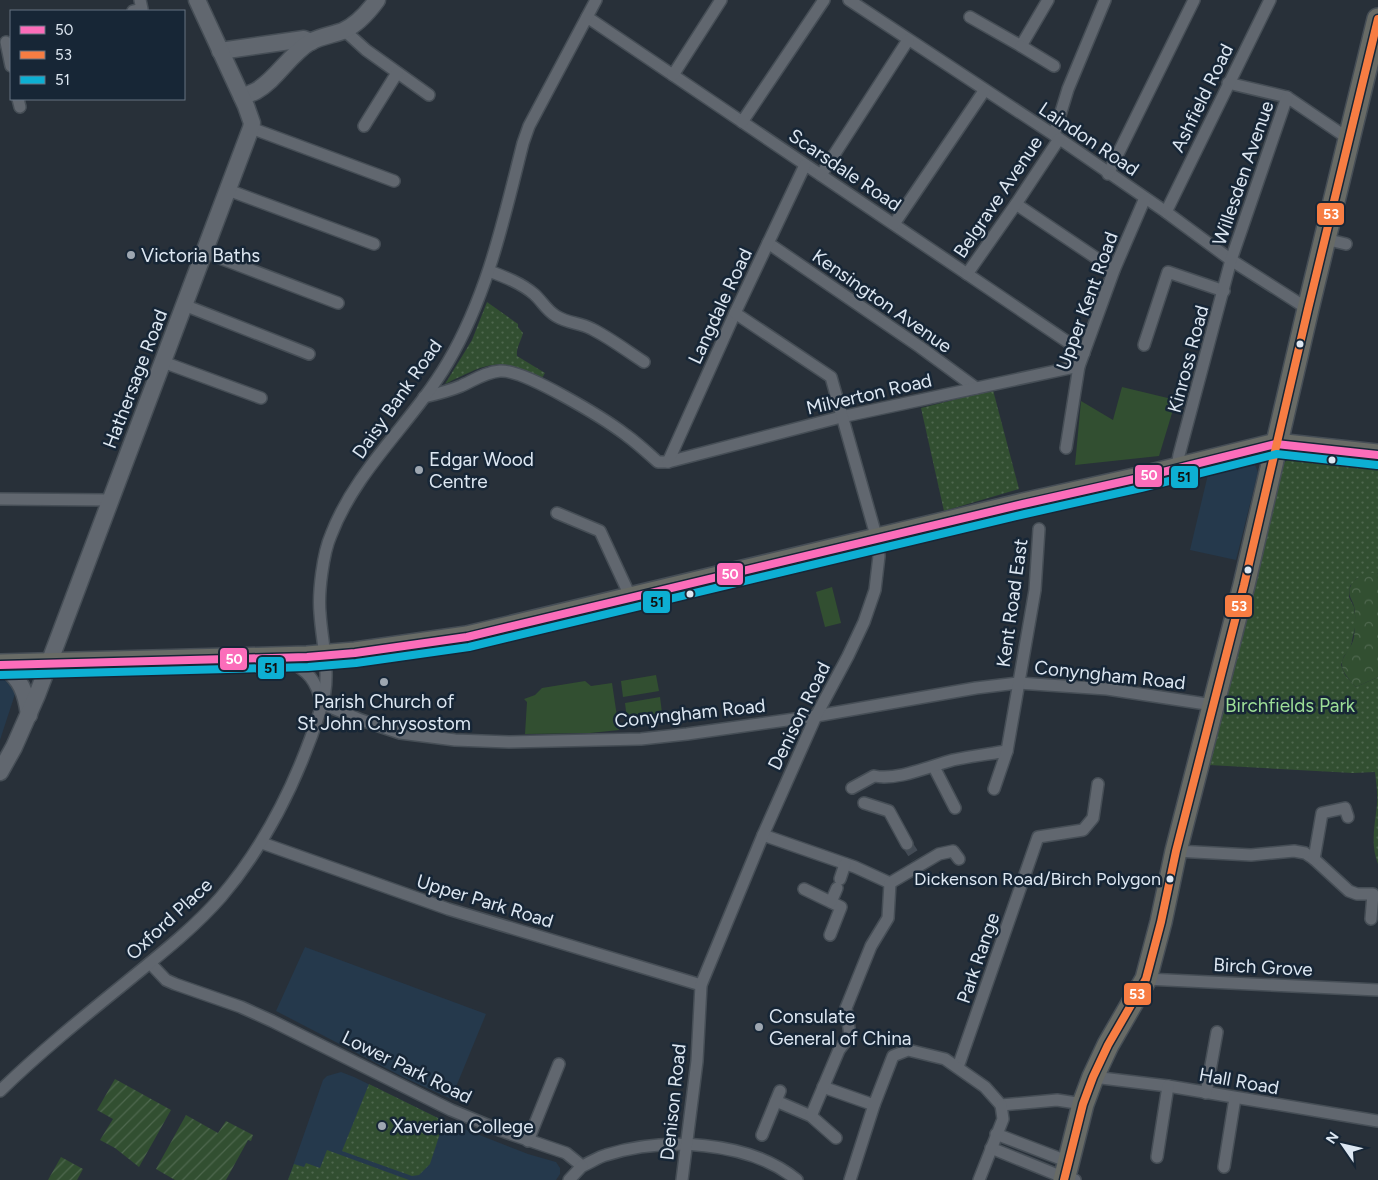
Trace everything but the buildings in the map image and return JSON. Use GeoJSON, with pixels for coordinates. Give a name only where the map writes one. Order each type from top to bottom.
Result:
{"type":"FeatureCollection","features":[{"type":"Feature","properties":{"kind":"highway"},"geometry":{"type":"LineString","coordinates":[[1068,1175],[1083,1104],[1093,1077],[1108,1044],[1146,979],[1161,922],[1176,851],[1244,585],[1324,239],[1378,19]]}},
{"type":"Feature","properties":{"kind":"highway"},"geometry":{"type":"LineString","coordinates":[[1,665],[326,656],[467,637],[1276,444],[1378,455]]}},
{"type":"Feature","properties":{"kind":"street"},"geometry":{"type":"LineString","coordinates":[[138,10],[142,9],[140,0]]}},
{"type":"Feature","properties":{"kind":"street"},"geometry":{"type":"LineString","coordinates":[[197,0],[242,97],[252,128],[394,181]]}},
{"type":"Feature","properties":{"kind":"street"},"geometry":{"type":"LineString","coordinates":[[242,97],[256,91],[272,78],[296,53],[311,42],[344,30],[359,19],[377,0]]}},
{"type":"Feature","properties":{"kind":"street","name":"Daisy Bank Road"},"geometry":{"type":"LineString","coordinates":[[326,656],[320,610],[323,569],[330,536],[348,501],[364,476],[448,362],[470,320],[489,271],[528,126],[596,0]]}},
{"type":"Feature","properties":{"kind":"street"},"geometry":{"type":"LineString","coordinates":[[673,75],[721,0]]}},
{"type":"Feature","properties":{"kind":"street"},"geometry":{"type":"LineString","coordinates":[[742,122],[824,0]]}},
{"type":"Feature","properties":{"kind":"street","name":"Laindon Road"},"geometry":{"type":"LineString","coordinates":[[849,0],[1056,137],[1166,212],[1231,260],[1308,309]]}},
{"type":"Feature","properties":{"kind":"street"},"geometry":{"type":"LineString","coordinates":[[1021,46],[1048,0]]}},
{"type":"Feature","properties":{"kind":"street","name":"Belgrave Avenue"},"geometry":{"type":"LineString","coordinates":[[967,274],[1016,204],[1056,137],[1068,89],[1105,0]]}},
{"type":"Feature","properties":{"kind":"street"},"geometry":{"type":"LineString","coordinates":[[1108,174],[1194,0]]}},
{"type":"Feature","properties":{"kind":"street","name":"Ashfield Road"},"geometry":{"type":"LineString","coordinates":[[1166,212],[1270,0]]}},
{"type":"Feature","properties":{"kind":"street","name":"Scarsdale Road"},"geometry":{"type":"LineString","coordinates":[[587,17],[1084,353]]}},
{"type":"Feature","properties":{"kind":"street"},"geometry":{"type":"LineString","coordinates":[[970,17],[1054,66]]}},
{"type":"Feature","properties":{"kind":"street"},"geometry":{"type":"LineString","coordinates":[[344,30],[366,50],[429,95]]}},
{"type":"Feature","properties":{"kind":"street"},"geometry":{"type":"LineString","coordinates":[[220,51],[304,39],[311,42]]}},
{"type":"Feature","properties":{"kind":"street"},"geometry":{"type":"LineString","coordinates":[[821,175],[908,40]]}},
{"type":"Feature","properties":{"kind":"street"},"geometry":{"type":"LineString","coordinates":[[6,42],[10,61]]}},
{"type":"Feature","properties":{"kind":"street"},"geometry":{"type":"LineString","coordinates":[[364,126],[397,73]]}},
{"type":"Feature","properties":{"kind":"street"},"geometry":{"type":"LineString","coordinates":[[1228,83],[1288,97],[1349,139]]}},
{"type":"Feature","properties":{"kind":"street"},"geometry":{"type":"LineString","coordinates":[[894,224],[984,90]]}},
{"type":"Feature","properties":{"kind":"street","name":"Willesden Avenue"},"geometry":{"type":"LineString","coordinates":[[1231,260],[1288,97]]}},
{"type":"Feature","properties":{"kind":"street","name":"Hathersage Road"},"geometry":{"type":"LineString","coordinates":[[0,772],[29,715],[252,128]]}},
{"type":"Feature","properties":{"kind":"street","name":"Langdale Road"},"geometry":{"type":"LineString","coordinates":[[668,462],[734,313],[805,165]]}},
{"type":"Feature","properties":{"kind":"street"},"geometry":{"type":"LineString","coordinates":[[228,190],[374,244]]}},
{"type":"Feature","properties":{"kind":"street","name":"Upper Kent Road"},"geometry":{"type":"LineString","coordinates":[[1066,448],[1079,366],[1114,270],[1145,198]]}},
{"type":"Feature","properties":{"kind":"street"},"geometry":{"type":"LineString","coordinates":[[1016,204],[1114,270]]}},
{"type":"Feature","properties":{"kind":"street"},"geometry":{"type":"LineString","coordinates":[[1324,239],[1346,244]]}},
{"type":"Feature","properties":{"kind":"street","name":"Kensington Avenue"},"geometry":{"type":"LineString","coordinates":[[768,243],[920,347],[976,388]]}},
{"type":"Feature","properties":{"kind":"street"},"geometry":{"type":"LineString","coordinates":[[204,252],[338,303]]}},
{"type":"Feature","properties":{"kind":"street","name":"Kinross Road"},"geometry":{"type":"LineString","coordinates":[[1178,467],[1179,455],[1231,260]]}},
{"type":"Feature","properties":{"kind":"street"},"geometry":{"type":"LineString","coordinates":[[489,271],[514,281],[525,288],[536,296],[552,313],[566,322],[593,329],[644,362]]}},
{"type":"Feature","properties":{"kind":"street"},"geometry":{"type":"LineString","coordinates":[[1144,345],[1168,272],[1224,291]]}},
{"type":"Feature","properties":{"kind":"street"},"geometry":{"type":"LineString","coordinates":[[184,305],[309,354]]}},
{"type":"Feature","properties":{"kind":"street","name":"Denison Road"},"geometry":{"type":"LineString","coordinates":[[682,1180],[696,1061],[701,985],[763,835],[816,716],[864,622],[875,590],[879,556],[877,539],[831,378],[734,313]]}},
{"type":"Feature","properties":{"kind":"street"},"geometry":{"type":"LineString","coordinates":[[163,362],[261,398]]}},
{"type":"Feature","properties":{"kind":"street","name":"Milverton Road"},"geometry":{"type":"LineString","coordinates":[[668,462],[841,417],[1079,366]]}},
{"type":"Feature","properties":{"kind":"street"},"geometry":{"type":"LineString","coordinates":[[424,397],[445,392],[475,379],[502,371],[525,376],[566,397],[606,421],[658,462],[668,462]]}},
{"type":"Feature","properties":{"kind":"street"},"geometry":{"type":"LineString","coordinates":[[0,499],[110,500]]}},
{"type":"Feature","properties":{"kind":"street"},"geometry":{"type":"LineString","coordinates":[[557,513],[600,531],[631,598]]}},
{"type":"Feature","properties":{"kind":"street","name":"Kent Road East"},"geometry":{"type":"LineString","coordinates":[[994,789],[1007,751],[1035,590],[1040,529]]}},
{"type":"Feature","properties":{"kind":"street","name":"Oxford Place"},"geometry":{"type":"LineString","coordinates":[[0,1091],[199,920],[220,898],[262,843],[295,778],[323,704],[327,684],[326,656]]}},
{"type":"Feature","properties":{"kind":"street"},"geometry":{"type":"LineString","coordinates":[[281,658],[297,665],[312,678],[323,704]]}},
{"type":"Feature","properties":{"kind":"street"},"geometry":{"type":"LineString","coordinates":[[1,665],[19,680],[27,700],[29,715]]}},
{"type":"Feature","properties":{"kind":"street","name":"Conyngham Road"},"geometry":{"type":"LineString","coordinates":[[323,704],[361,720],[400,733],[455,740],[509,742],[642,739],[816,716],[976,688],[1018,683],[1107,689],[1213,705]]}},
{"type":"Feature","properties":{"kind":"street"},"geometry":{"type":"LineString","coordinates":[[852,788],[874,776],[883,778],[934,767],[954,760],[1007,751]]}},
{"type":"Feature","properties":{"kind":"street"},"geometry":{"type":"LineString","coordinates":[[934,767],[955,808]]}},
{"type":"Feature","properties":{"kind":"street","name":"Park Range"},"geometry":{"type":"LineString","coordinates":[[958,1067],[1038,837],[1083,830],[1093,818],[1098,784]]}},
{"type":"Feature","properties":{"kind":"street"},"geometry":{"type":"LineString","coordinates":[[864,802],[889,811],[907,844]]}},
{"type":"Feature","properties":{"kind":"street"},"geometry":{"type":"LineString","coordinates":[[1314,859],[1322,813],[1345,808],[1348,817]]}},
{"type":"Feature","properties":{"kind":"street"},"geometry":{"type":"LineString","coordinates":[[763,835],[845,864],[890,883]]}},
{"type":"Feature","properties":{"kind":"street","name":"Upper Park Road"},"geometry":{"type":"LineString","coordinates":[[262,843],[448,909],[701,985]]}},
{"type":"Feature","properties":{"kind":"street"},"geometry":{"type":"LineString","coordinates":[[811,1116],[822,1086],[839,1050],[850,1034],[846,1008],[871,946],[888,918],[890,883],[918,861],[953,851],[959,859]]}},
{"type":"Feature","properties":{"kind":"street"},"geometry":{"type":"LineString","coordinates":[[1176,851],[1251,855],[1294,851],[1305,853],[1349,891],[1357,894],[1373,894],[1371,919]]}},
{"type":"Feature","properties":{"kind":"street"},"geometry":{"type":"LineString","coordinates":[[831,902],[845,864]]}},
{"type":"Feature","properties":{"kind":"street"},"geometry":{"type":"LineString","coordinates":[[804,889],[841,907],[830,934]]}},
{"type":"Feature","properties":{"kind":"street","name":"Lower Park Road"},"geometry":{"type":"LineString","coordinates":[[150,963],[166,980],[272,1020],[451,1110],[528,1141],[566,1153],[582,1166]]}},
{"type":"Feature","properties":{"kind":"street","name":"Birch Grove"},"geometry":{"type":"LineString","coordinates":[[1146,979],[1378,990]]}},
{"type":"Feature","properties":{"kind":"street"},"geometry":{"type":"LineString","coordinates":[[1206,1093],[1217,1032]]}},
{"type":"Feature","properties":{"kind":"street"},"geometry":{"type":"LineString","coordinates":[[850,1180],[874,1104],[892,1056],[908,1050],[945,1059],[985,1087],[1001,1105],[1002,1119],[979,1180]]}},
{"type":"Feature","properties":{"kind":"street"},"geometry":{"type":"LineString","coordinates":[[528,1141],[559,1064]]}},
{"type":"Feature","properties":{"kind":"street","name":"Hall Road"},"geometry":{"type":"LineString","coordinates":[[1093,1077],[1168,1086],[1378,1121]]}},
{"type":"Feature","properties":{"kind":"street"},"geometry":{"type":"LineString","coordinates":[[822,1086],[874,1104]]}},
{"type":"Feature","properties":{"kind":"street"},"geometry":{"type":"LineString","coordinates":[[1157,1158],[1168,1086]]}},
{"type":"Feature","properties":{"kind":"street"},"geometry":{"type":"LineString","coordinates":[[762,1135],[778,1096],[811,1116],[836,1138]]}},
{"type":"Feature","properties":{"kind":"street"},"geometry":{"type":"LineString","coordinates":[[1224,1167],[1235,1098]]}},
{"type":"Feature","properties":{"kind":"street"},"geometry":{"type":"LineString","coordinates":[[1001,1105],[1057,1100],[1083,1104]]}},
{"type":"Feature","properties":{"kind":"street"},"geometry":{"type":"LineString","coordinates":[[996,1134],[1068,1175]]}},
{"type":"Feature","properties":{"kind":"street"},"geometry":{"type":"LineString","coordinates":[[569,1180],[582,1166],[604,1155],[629,1149],[685,1145],[713,1147],[746,1153],[778,1167],[797,1180]]}},
{"type":"Feature","properties":{"kind":"street"},"geometry":{"type":"LineString","coordinates":[[991,1148],[1068,1175]]}},
{"type":"Feature","properties":{"kind":"shaded area"},"geometry":{"type":"Polygon","coordinates":[[[1252,458],[1258,472],[1236,560],[1190,550],[1210,466],[1252,458]]]}},
{"type":"Feature","properties":{"kind":"shaded area"},"geometry":{"type":"Polygon","coordinates":[[[0,678],[8,682],[16,691],[0,740],[0,678]]]}},
{"type":"Feature","properties":{"kind":"shaded area","name":"Xaverian College"},"geometry":{"type":"Polygon","coordinates":[[[305,947],[486,1014],[451,1099],[405,1078],[276,1011],[305,947]]]}},
{"type":"Feature","properties":{"kind":"shaded area","name":"Xaverian College"},"geometry":{"type":"Polygon","coordinates":[[[341,1072],[444,1121],[528,1154],[556,1162],[560,1168],[560,1174],[556,1180],[288,1180],[323,1080],[327,1076],[341,1072]]]}},
{"type":"Feature","properties":{"kind":"green space"},"geometry":{"type":"Polygon","coordinates":[[[487,302],[518,324],[523,333],[517,356],[545,373],[541,380],[513,367],[492,365],[472,371],[445,384],[472,340],[487,302]]]}},
{"type":"Feature","properties":{"kind":"green space"},"geometry":{"type":"Polygon","coordinates":[[[1122,387],[1176,400],[1159,456],[1075,465],[1081,401],[1113,420],[1122,387]]]}},
{"type":"Feature","properties":{"kind":"green space"},"geometry":{"type":"Polygon","coordinates":[[[993,390],[1019,489],[944,511],[921,408],[993,390]]]}},
{"type":"Feature","properties":{"kind":"green space","name":"Birchfields Park"},"geometry":{"type":"Polygon","coordinates":[[[1294,455],[1378,466],[1378,574],[1366,573],[1356,579],[1350,586],[1349,597],[1354,607],[1356,623],[1350,649],[1344,656],[1341,665],[1345,675],[1356,687],[1378,677],[1378,864],[1374,849],[1377,800],[1375,772],[1353,773],[1209,765],[1282,464],[1294,455]]]}},
{"type":"Feature","properties":{"kind":"green space"},"geometry":{"type":"Polygon","coordinates":[[[1366,572],[1378,574],[1378,677],[1356,687],[1343,671],[1342,662],[1353,641],[1354,634],[1355,613],[1350,596],[1350,588],[1354,581],[1366,572]]]}},
{"type":"Feature","properties":{"kind":"green space"},"geometry":{"type":"Polygon","coordinates":[[[832,587],[841,623],[825,627],[816,592],[832,587]]]}},
{"type":"Feature","properties":{"kind":"green space"},"geometry":{"type":"Polygon","coordinates":[[[656,675],[659,691],[623,697],[621,681],[656,675]]]}},
{"type":"Feature","properties":{"kind":"green space"},"geometry":{"type":"Polygon","coordinates":[[[585,681],[591,686],[612,683],[619,730],[590,733],[525,734],[527,702],[524,699],[535,695],[542,688],[585,681]]]}},
{"type":"Feature","properties":{"kind":"green space"},"geometry":{"type":"Polygon","coordinates":[[[660,697],[662,713],[627,719],[625,703],[660,697]]]}},
{"type":"Feature","properties":{"kind":"green space"},"geometry":{"type":"Polygon","coordinates":[[[115,1079],[171,1110],[139,1167],[115,1148],[100,1140],[113,1119],[97,1110],[115,1079]]]}},
{"type":"Feature","properties":{"kind":"green space"},"geometry":{"type":"Polygon","coordinates":[[[369,1084],[444,1121],[430,1164],[419,1175],[412,1176],[342,1151],[369,1084]]]}},
{"type":"Feature","properties":{"kind":"green space"},"geometry":{"type":"Polygon","coordinates":[[[186,1115],[218,1133],[226,1121],[253,1135],[251,1141],[248,1140],[226,1180],[175,1180],[156,1169],[186,1115]]]}},
{"type":"Feature","properties":{"kind":"green space"},"geometry":{"type":"Polygon","coordinates":[[[327,1150],[409,1180],[288,1180],[294,1164],[304,1167],[306,1163],[320,1168],[327,1150]]]}},
{"type":"Feature","properties":{"kind":"green space"},"geometry":{"type":"Polygon","coordinates":[[[61,1157],[83,1169],[77,1180],[48,1180],[61,1157]]]}},
{"type":"Feature","properties":{"kind":"tunnel"},"geometry":{"type":"LineString","coordinates":[[907,844],[916,858]]}},
{"type":"Feature","properties":{"kind":"transit line","name":"53"},"geometry":{"type":"LineString","coordinates":[[1064,1180],[1083,1104],[1093,1077],[1108,1045],[1146,979],[1161,922],[1176,851],[1244,585],[1378,19]]}},
{"type":"Feature","properties":{"kind":"transit line","name":"50"},"geometry":{"type":"LineString","coordinates":[[0,665],[307,657],[355,653],[467,637],[1276,444],[1378,455]]}},
{"type":"Feature","properties":{"kind":"transit line","name":"51"},"geometry":{"type":"LineString","coordinates":[[0,675],[308,667],[356,663],[469,647],[1277,454],[1377,465]]}},
{"type":"Feature","properties":{"kind":"place","name":"Victoria Baths"},"geometry":{"type":"Point","coordinates":[131,255]}},
{"type":"Feature","properties":{"kind":"place","name":"Edgar Wood Centre"},"geometry":{"type":"Point","coordinates":[419,470]}},
{"type":"Feature","properties":{"kind":"place","name":"Parish Church of St John Chrysostom"},"geometry":{"type":"Point","coordinates":[384,682]}},
{"type":"Feature","properties":{"kind":"place","name":"Dickenson Road/Birch Polygon"},"geometry":{"type":"Point","coordinates":[1170,879]}},
{"type":"Feature","properties":{"kind":"place","name":"Consulate General of China"},"geometry":{"type":"Point","coordinates":[759,1027]}},
{"type":"Feature","properties":{"kind":"place","name":"Xaverian College"},"geometry":{"type":"Point","coordinates":[382,1126]}}]}
